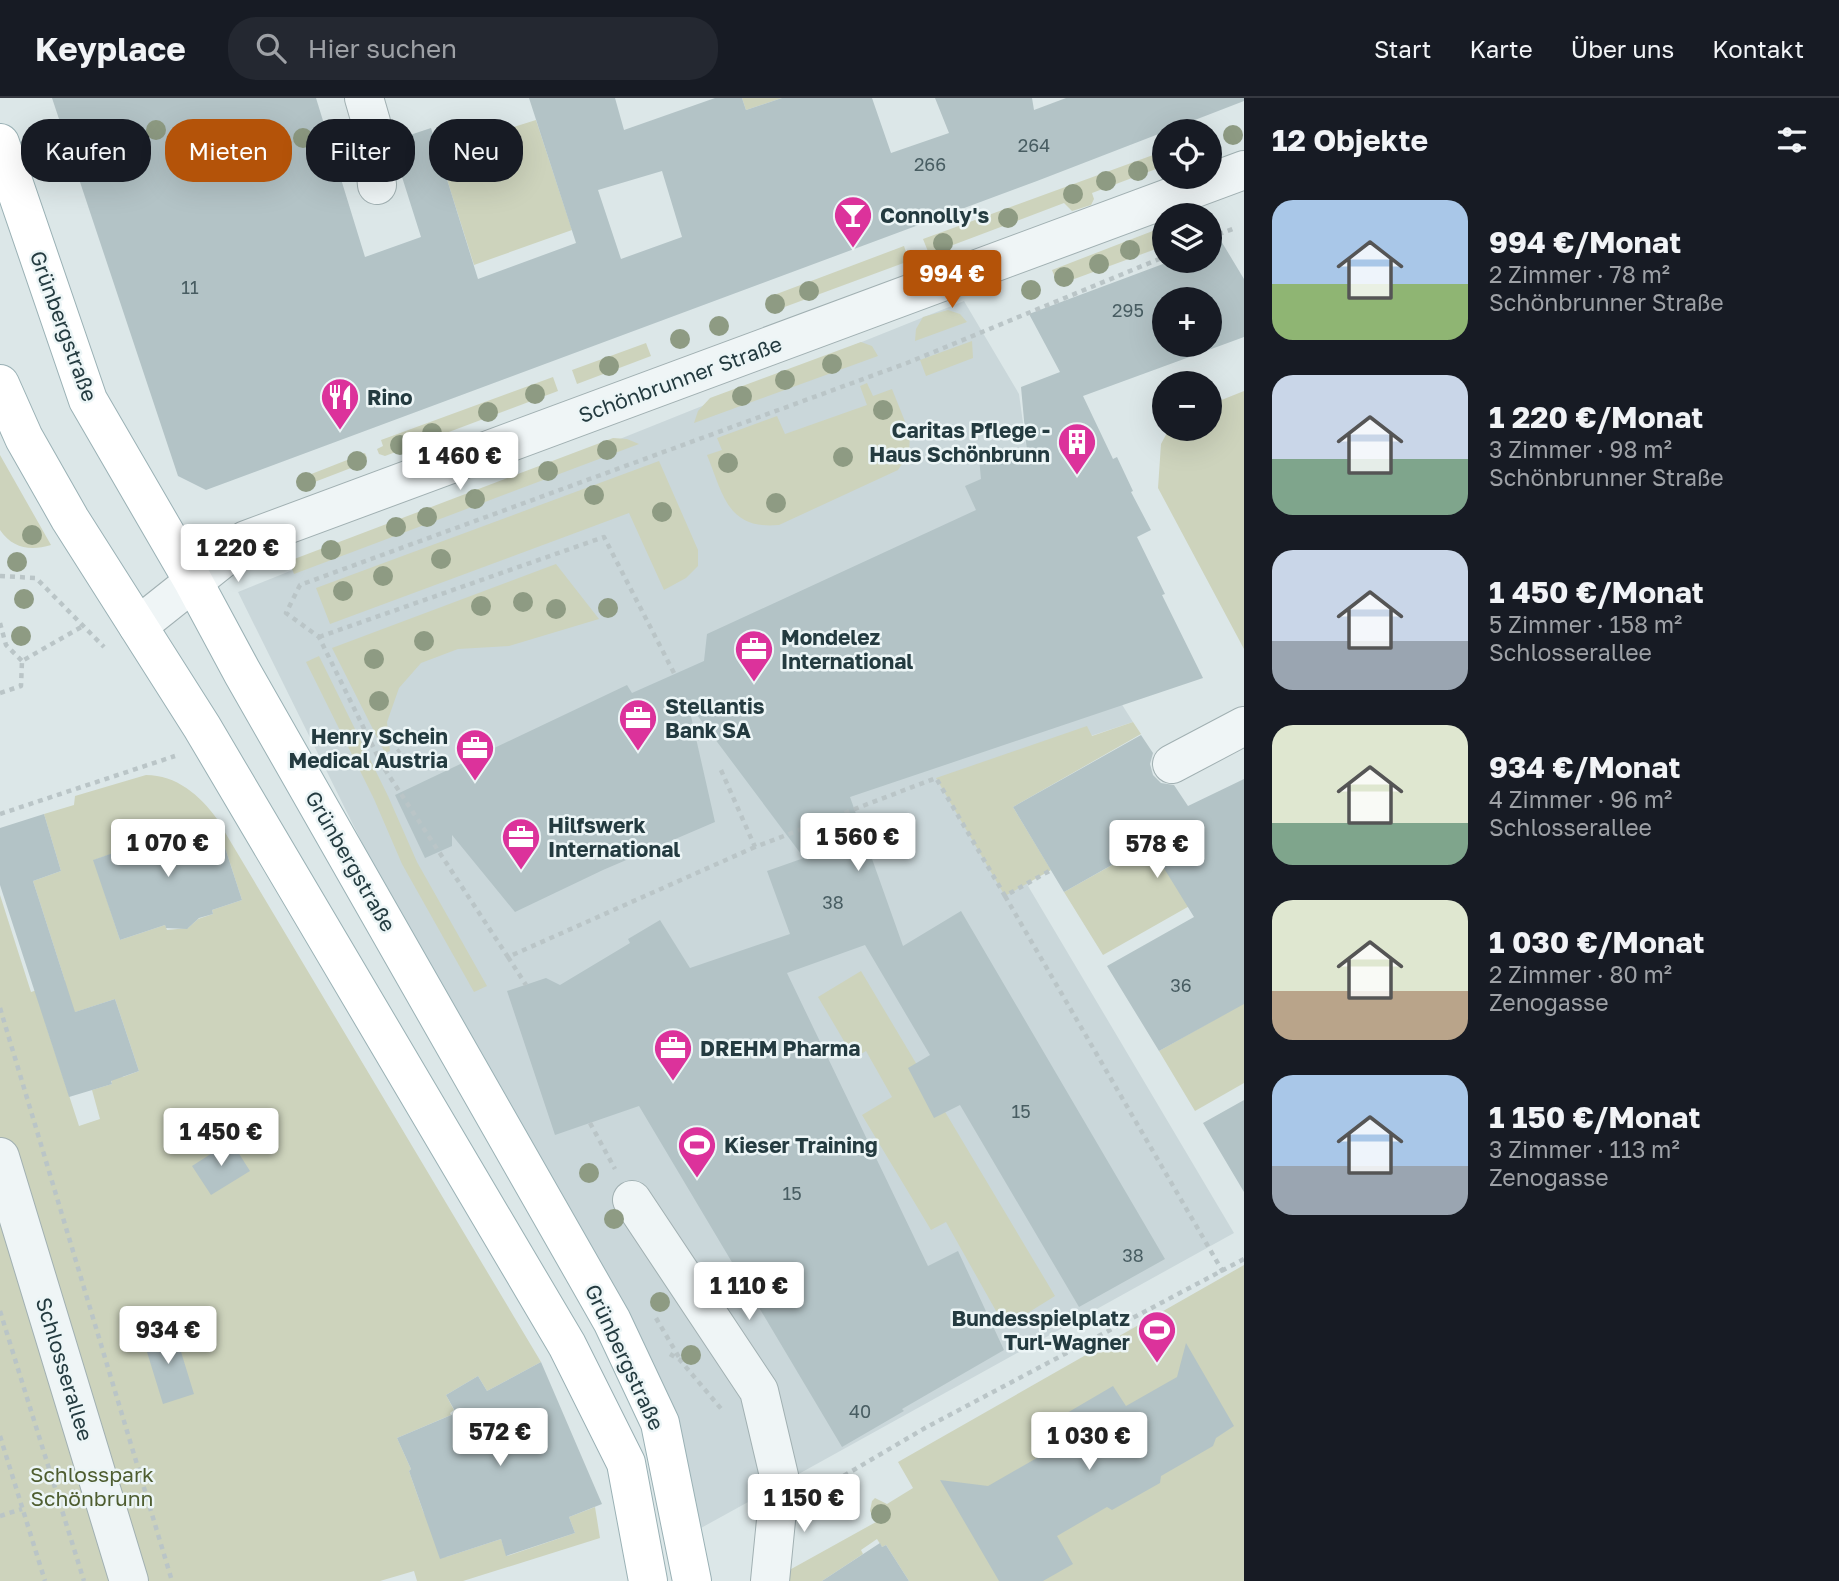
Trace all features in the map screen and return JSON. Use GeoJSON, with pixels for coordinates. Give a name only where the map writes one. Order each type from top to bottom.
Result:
{"type":"FeatureCollection","features":[{"type":"Feature","properties":{"kind":"main road","name":"Grünbergstraße"},"geometry":{"type":"LineString","coordinates":[[0,143],[88,400],[612,1321],[660,1423],[692,1581]]}},
{"type":"Feature","properties":{"kind":"main road"},"geometry":{"type":"LineString","coordinates":[[0,384],[24,438],[70,519],[209,739],[567,1345],[626,1463],[648,1581]]}},
{"type":"Feature","properties":{"kind":"street"},"geometry":{"type":"LineString","coordinates":[[364,98],[371,122],[377,185]]}},
{"type":"Feature","properties":{"kind":"street","name":"Schönbrunner Straße"},"geometry":{"type":"LineString","coordinates":[[138,626],[246,540],[1238,193]]}},
{"type":"Feature","properties":{"kind":"street"},"geometry":{"type":"LineString","coordinates":[[1172,764],[1244,726]]}},
{"type":"Feature","properties":{"kind":"street","name":"Schlosserallee"},"geometry":{"type":"LineString","coordinates":[[0,1157],[10,1226],[129,1581]]}},
{"type":"Feature","properties":{"kind":"street"},"geometry":{"type":"LineString","coordinates":[[632,1200],[759,1391],[779,1480],[769,1581]]}},
{"type":"Feature","properties":{"kind":"path"},"geometry":{"type":"LineString","coordinates":[[1222,218],[1238,193]]}},
{"type":"Feature","properties":{"kind":"path"},"geometry":{"type":"LineString","coordinates":[[526,985],[382,765],[319,638],[286,613],[300,584],[907,363],[1152,262]]}},
{"type":"Feature","properties":{"kind":"path"},"geometry":{"type":"LineString","coordinates":[[319,638],[604,537],[675,675]]}},
{"type":"Feature","properties":{"kind":"path"},"geometry":{"type":"LineString","coordinates":[[0,623],[6,645],[22,662],[21,686],[0,693]]}},
{"type":"Feature","properties":{"kind":"path"},"geometry":{"type":"LineString","coordinates":[[22,662],[83,626]]}},
{"type":"Feature","properties":{"kind":"path"},"geometry":{"type":"LineString","coordinates":[[382,765],[400,750]]}},
{"type":"Feature","properties":{"kind":"path"},"geometry":{"type":"LineString","coordinates":[[0,814],[182,754]]}},
{"type":"Feature","properties":{"kind":"path"},"geometry":{"type":"LineString","coordinates":[[721,770],[755,847]]}},
{"type":"Feature","properties":{"kind":"path"},"geometry":{"type":"LineString","coordinates":[[508,957],[755,847],[936,778],[1223,1272]]}},
{"type":"Feature","properties":{"kind":"path"},"geometry":{"type":"LineString","coordinates":[[1005,896],[1051,870]]}},
{"type":"Feature","properties":{"kind":"path"},"geometry":{"type":"LineString","coordinates":[[0,1009],[172,1581]]}},
{"type":"Feature","properties":{"kind":"path"},"geometry":{"type":"LineString","coordinates":[[590,1124],[606,1153]]}},
{"type":"Feature","properties":{"kind":"path"},"geometry":{"type":"LineString","coordinates":[[779,1480],[813,1494],[925,1428],[1244,1259]]}},
{"type":"Feature","properties":{"kind":"path"},"geometry":{"type":"LineString","coordinates":[[0,1311],[84,1581]]}},
{"type":"Feature","properties":{"kind":"path"},"geometry":{"type":"LineString","coordinates":[[669,1353],[680,1360],[730,1420]]}},
{"type":"Feature","properties":{"kind":"path"},"geometry":{"type":"LineString","coordinates":[[0,1436],[45,1581]]}},
{"type":"Feature","properties":{"kind":"path"},"geometry":{"type":"LineString","coordinates":[[0,1516],[23,1508]]}},
{"type":"Feature","properties":{"kind":"shaded area"},"geometry":{"type":"Polygon","coordinates":[[[964,301],[1019,394],[1026,445],[1033,564],[1133,722],[964,778],[1234,1233],[701,1528],[238,592],[964,301]]]}},
{"type":"Feature","properties":{"kind":"green space"},"geometry":{"type":"Polygon","coordinates":[[[742,98],[782,98],[746,110],[742,98]]]}},
{"type":"Feature","properties":{"kind":"green space"},"geometry":{"type":"Polygon","coordinates":[[[536,120],[572,230],[474,265],[448,182],[523,182],[523,124],[536,120]]]}},
{"type":"Feature","properties":{"kind":"green space"},"geometry":{"type":"Polygon","coordinates":[[[1152,155],[1152,170],[1092,193],[1094,199],[1091,205],[1072,211],[1064,203],[929,254],[923,239],[1152,155]]]}},
{"type":"Feature","properties":{"kind":"green space"},"geometry":{"type":"Polygon","coordinates":[[[1152,231],[1152,250],[1058,285],[1052,270],[1152,231]]]}},
{"type":"Feature","properties":{"kind":"green space"},"geometry":{"type":"Polygon","coordinates":[[[904,246],[909,261],[771,312],[766,298],[904,246]]]}},
{"type":"Feature","properties":{"kind":"green space"},"geometry":{"type":"Polygon","coordinates":[[[948,310],[960,314],[967,322],[915,341],[916,329],[923,317],[948,310]]]}},
{"type":"Feature","properties":{"kind":"green space"},"geometry":{"type":"Polygon","coordinates":[[[972,341],[973,358],[926,376],[920,360],[972,341]]]}},
{"type":"Feature","properties":{"kind":"green space"},"geometry":{"type":"Polygon","coordinates":[[[861,342],[872,346],[878,356],[694,423],[698,411],[710,398],[861,342]]]}},
{"type":"Feature","properties":{"kind":"green space"},"geometry":{"type":"Polygon","coordinates":[[[646,343],[651,356],[577,384],[572,370],[646,343]]]}},
{"type":"Feature","properties":{"kind":"green space"},"geometry":{"type":"Polygon","coordinates":[[[553,377],[558,391],[385,456],[379,454],[377,449],[383,446],[381,440],[553,377]]]}},
{"type":"Feature","properties":{"kind":"green space"},"geometry":{"type":"Polygon","coordinates":[[[867,383],[873,396],[892,389],[910,434],[909,454],[898,470],[779,525],[748,522],[738,515],[723,496],[707,455],[722,450],[717,438],[777,416],[785,434],[867,405],[860,386],[867,383]]]}},
{"type":"Feature","properties":{"kind":"green space"},"geometry":{"type":"Polygon","coordinates":[[[1244,391],[1244,649],[1158,488],[1163,441],[1222,441],[1222,400],[1244,391]]]}},
{"type":"Feature","properties":{"kind":"green space"},"geometry":{"type":"Polygon","coordinates":[[[613,438],[627,439],[639,444],[294,574],[289,561],[613,438]]]}},
{"type":"Feature","properties":{"kind":"green space"},"geometry":{"type":"Polygon","coordinates":[[[365,453],[367,458],[364,463],[299,488],[296,480],[365,453]]]}},
{"type":"Feature","properties":{"kind":"green space"},"geometry":{"type":"Polygon","coordinates":[[[0,455],[51,545],[23,547],[11,541],[0,530],[0,455]]]}},
{"type":"Feature","properties":{"kind":"green space"},"geometry":{"type":"Polygon","coordinates":[[[659,461],[698,550],[698,566],[686,578],[664,590],[629,513],[330,624],[316,588],[659,461]]]}},
{"type":"Feature","properties":{"kind":"green space"},"geometry":{"type":"Polygon","coordinates":[[[556,564],[599,619],[509,646],[458,649],[421,663],[399,688],[387,722],[390,751],[385,753],[332,648],[556,564]]]}},
{"type":"Feature","properties":{"kind":"green space"},"geometry":{"type":"Polygon","coordinates":[[[319,656],[388,796],[417,862],[487,986],[474,992],[402,864],[374,799],[306,662],[319,656]]]}},
{"type":"Feature","properties":{"kind":"green space"},"geometry":{"type":"Polygon","coordinates":[[[1133,722],[1141,734],[1013,807],[1051,870],[1005,896],[936,778],[1087,726],[1092,736],[1133,722]]]}},
{"type":"Feature","properties":{"kind":"green space","name":"Schlosspark Schönbrunn"},"geometry":{"type":"Polygon","coordinates":[[[146,775],[157,776],[186,788],[210,810],[217,819],[541,1362],[487,1391],[478,1376],[446,1395],[454,1410],[451,1415],[397,1438],[411,1469],[409,1471],[423,1511],[446,1557],[501,1539],[507,1556],[575,1533],[569,1517],[595,1507],[600,1538],[463,1581],[417,1581],[414,1571],[380,1581],[0,1581],[0,895],[31,992],[65,981],[33,881],[61,871],[44,814],[74,805],[75,796],[146,775]],[[216,820],[176,831],[171,831],[165,824],[139,834],[134,846],[94,860],[120,940],[165,925],[167,930],[188,928],[198,919],[213,914],[212,910],[242,900],[216,820]],[[115,999],[45,1022],[79,1126],[100,1119],[92,1090],[112,1084],[110,1075],[123,1077],[139,1071],[115,999]]]}},
{"type":"Feature","properties":{"kind":"green space"},"geometry":{"type":"Polygon","coordinates":[[[1194,819],[1200,900],[1103,955],[1064,892],[1194,819]]]}},
{"type":"Feature","properties":{"kind":"green space"},"geometry":{"type":"Polygon","coordinates":[[[861,971],[1055,1296],[1005,1327],[946,1222],[931,1230],[862,1115],[892,1097],[866,1051],[854,1058],[818,997],[861,971]]]}},
{"type":"Feature","properties":{"kind":"green space"},"geometry":{"type":"Polygon","coordinates":[[[1244,1003],[1244,1083],[1195,1111],[1159,1051],[1244,1003]]]}},
{"type":"Feature","properties":{"kind":"green space","name":"Bundesspielplatz Turl-Wagner"},"geometry":{"type":"Polygon","coordinates":[[[1244,1265],[1244,1581],[909,1581],[886,1545],[882,1547],[877,1539],[861,1550],[863,1554],[822,1581],[789,1581],[784,1573],[876,1522],[870,1511],[875,1498],[887,1504],[913,1488],[898,1462],[1244,1265]]]}},
{"type":"Feature","properties":{"kind":"building"},"geometry":{"type":"Polygon","coordinates":[[[52,98],[316,98],[322,119],[306,119],[306,182],[342,182],[365,257],[421,237],[404,182],[415,182],[415,133],[429,129],[429,182],[448,182],[478,279],[576,243],[529,98],[615,98],[624,130],[715,98],[742,98],[746,110],[782,98],[872,98],[891,153],[949,133],[935,98],[1032,98],[1034,110],[1066,98],[1244,98],[1244,101],[1197,119],[1152,119],[1152,137],[206,490],[178,476],[80,182],[151,182],[151,119],[59,119],[52,98]],[[662,171],[598,190],[621,259],[682,237],[662,171]]]}},
{"type":"Feature","properties":{"kind":"building"},"geometry":{"type":"Polygon","coordinates":[[[1222,243],[1244,279],[1244,337],[1222,345],[1222,287],[1152,287],[1152,357],[1189,357],[1083,396],[1113,459],[1117,457],[1151,530],[1137,537],[1203,678],[850,797],[903,946],[961,911],[1165,1259],[1079,1307],[960,1105],[934,1118],[908,1068],[930,1055],[865,945],[787,973],[928,1266],[958,1251],[1004,1350],[842,1447],[639,1106],[555,1135],[507,991],[546,978],[560,985],[630,943],[628,939],[660,920],[690,968],[790,934],[767,871],[804,858],[688,703],[715,822],[603,870],[515,912],[452,835],[452,846],[425,858],[395,795],[627,685],[632,693],[704,661],[707,634],[976,510],[965,486],[981,479],[979,458],[1027,453],[1021,387],[1060,372],[1029,314],[1152,268],[1152,273],[1222,273],[1222,243]]]}},
{"type":"Feature","properties":{"kind":"building"},"geometry":{"type":"Polygon","coordinates":[[[1141,735],[1153,753],[1150,764],[1153,775],[1161,783],[1174,785],[1188,806],[1244,779],[1244,1004],[1159,1051],[1107,966],[1194,917],[1149,844],[1064,892],[1013,807],[1141,735]]]}},
{"type":"Feature","properties":{"kind":"building"},"geometry":{"type":"Polygon","coordinates":[[[44,814],[61,871],[33,881],[75,1012],[115,999],[139,1071],[111,1081],[112,1084],[69,1097],[0,885],[0,828],[44,814]]]}},
{"type":"Feature","properties":{"kind":"building"},"geometry":{"type":"Polygon","coordinates":[[[216,820],[242,900],[212,910],[213,914],[199,918],[187,929],[166,928],[165,925],[120,940],[93,860],[139,844],[139,834],[166,824],[171,833],[216,820]]]}},
{"type":"Feature","properties":{"kind":"building"},"geometry":{"type":"Polygon","coordinates":[[[1244,1100],[1244,1192],[1203,1123],[1244,1100]]]}},
{"type":"Feature","properties":{"kind":"building"},"geometry":{"type":"Polygon","coordinates":[[[231,1141],[250,1171],[211,1195],[192,1166],[231,1141]]]}},
{"type":"Feature","properties":{"kind":"building"},"geometry":{"type":"Polygon","coordinates":[[[174,1329],[194,1394],[163,1404],[143,1339],[174,1329]]]}},
{"type":"Feature","properties":{"kind":"building"},"geometry":{"type":"Polygon","coordinates":[[[1186,1343],[1234,1426],[1216,1438],[1213,1446],[1161,1476],[1160,1483],[1112,1510],[1107,1507],[1057,1536],[1073,1564],[1043,1581],[999,1581],[940,1480],[988,1486],[1068,1440],[1055,1420],[1113,1386],[1126,1406],[1177,1377],[1186,1343]]]}},
{"type":"Feature","properties":{"kind":"building"},"geometry":{"type":"Polygon","coordinates":[[[541,1362],[602,1504],[569,1517],[575,1533],[506,1556],[501,1539],[440,1559],[409,1471],[411,1469],[397,1438],[456,1413],[446,1395],[478,1376],[487,1391],[541,1362]]]}},
{"type":"Feature","properties":{"kind":"building"},"geometry":{"type":"Polygon","coordinates":[[[880,1543],[882,1547],[886,1545],[909,1581],[822,1581],[880,1543]]]}},
{"type":"Feature","properties":{"kind":"place","name":"Connolly's"},"geometry":{"type":"Point","coordinates":[853,249]}},
{"type":"Feature","properties":{"kind":"place","name":"Rino"},"geometry":{"type":"Point","coordinates":[340,431]}},
{"type":"Feature","properties":{"kind":"place","name":"Caritas Pflege - Haus Schönbrunn"},"geometry":{"type":"Point","coordinates":[1077,476]}},
{"type":"Feature","properties":{"kind":"place","name":"Mondelez International"},"geometry":{"type":"Point","coordinates":[754,683]}},
{"type":"Feature","properties":{"kind":"place","name":"Stellantis Bank SA"},"geometry":{"type":"Point","coordinates":[638,752]}},
{"type":"Feature","properties":{"kind":"place","name":"Henry Schein Medical Austria"},"geometry":{"type":"Point","coordinates":[475,782]}},
{"type":"Feature","properties":{"kind":"place","name":"Hilfswerk International"},"geometry":{"type":"Point","coordinates":[521,871]}},
{"type":"Feature","properties":{"kind":"place","name":"DREHM Pharma"},"geometry":{"type":"Point","coordinates":[673,1082]}},
{"type":"Feature","properties":{"kind":"place","name":"Kieser Training"},"geometry":{"type":"Point","coordinates":[697,1179]}},
{"type":"Feature","properties":{"kind":"place","name":"Bundesspielplatz Turl-Wagner"},"geometry":{"type":"Point","coordinates":[1157,1364]}}]}
